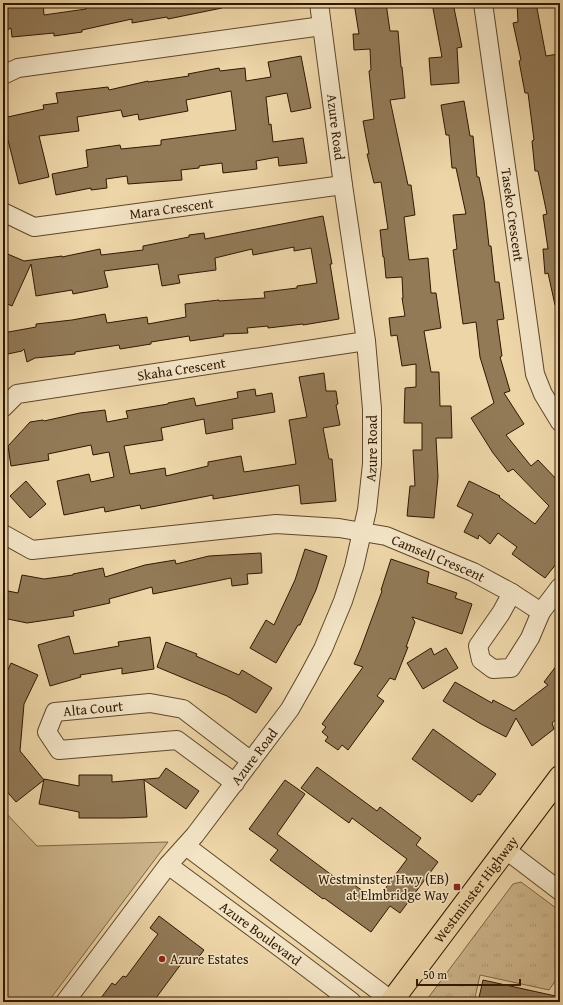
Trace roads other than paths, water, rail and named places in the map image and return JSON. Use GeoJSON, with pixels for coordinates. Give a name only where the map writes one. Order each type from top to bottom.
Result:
{"type":"FeatureCollection","features":[{"type":"Feature","properties":{"kind":"main road","name":"Westminster Highway"},"geometry":{"type":"LineString","coordinates":[[392,1001],[560,777]]}},
{"type":"Feature","properties":{"kind":"street","name":"Azure Road"},"geometry":{"type":"LineString","coordinates":[[64,1002],[168,865],[186,846],[235,783],[290,709],[308,679],[323,649],[343,601],[354,567],[367,510],[372,464],[372,409],[366,341],[343,185],[319,3]]}},
{"type":"Feature","properties":{"kind":"street","name":"Taseko Crescent"},"geometry":{"type":"LineString","coordinates":[[483,3],[535,374],[543,394],[560,422]]}},
{"type":"Feature","properties":{"kind":"street"},"geometry":{"type":"LineString","coordinates":[[3,75],[18,68],[322,26]]}},
{"type":"Feature","properties":{"kind":"street","name":"Mara Crescent"},"geometry":{"type":"LineString","coordinates":[[3,212],[34,227],[343,185]]}},
{"type":"Feature","properties":{"kind":"street","name":"Skaha Crescent"},"geometry":{"type":"LineString","coordinates":[[3,408],[17,394],[366,341]]}},
{"type":"Feature","properties":{"kind":"street"},"geometry":{"type":"LineString","coordinates":[[3,534],[32,550],[276,524],[319,526],[362,532]]}},
{"type":"Feature","properties":{"kind":"street","name":"Camsell Crescent"},"geometry":{"type":"LineString","coordinates":[[362,532],[386,536],[473,572],[512,593],[541,612]]}},
{"type":"Feature","properties":{"kind":"street"},"geometry":{"type":"LineString","coordinates":[[512,593],[501,613],[478,646],[481,660],[493,669],[511,668],[530,638],[541,612],[560,588]]}},
{"type":"Feature","properties":{"kind":"street","name":"Alta Court"},"geometry":{"type":"LineString","coordinates":[[235,783],[177,740],[59,750],[47,732],[55,712],[150,703],[183,709],[251,761]]}},
{"type":"Feature","properties":{"kind":"street"},"geometry":{"type":"LineString","coordinates":[[186,846],[392,1001]]}},
{"type":"Feature","properties":{"kind":"street"},"geometry":{"type":"LineString","coordinates":[[506,850],[560,891]]}},
{"type":"Feature","properties":{"kind":"street","name":"Azure Boulevard"},"geometry":{"type":"LineString","coordinates":[[168,865],[352,1002]]}},
{"type":"Feature","properties":{"kind":"place","name":"Westminster Hwy (EB) at Elmbridge Way"},"geometry":{"type":"Point","coordinates":[457,887]}},
{"type":"Feature","properties":{"kind":"place","name":"Azure Estates"},"geometry":{"type":"Point","coordinates":[162,959]}}]}
